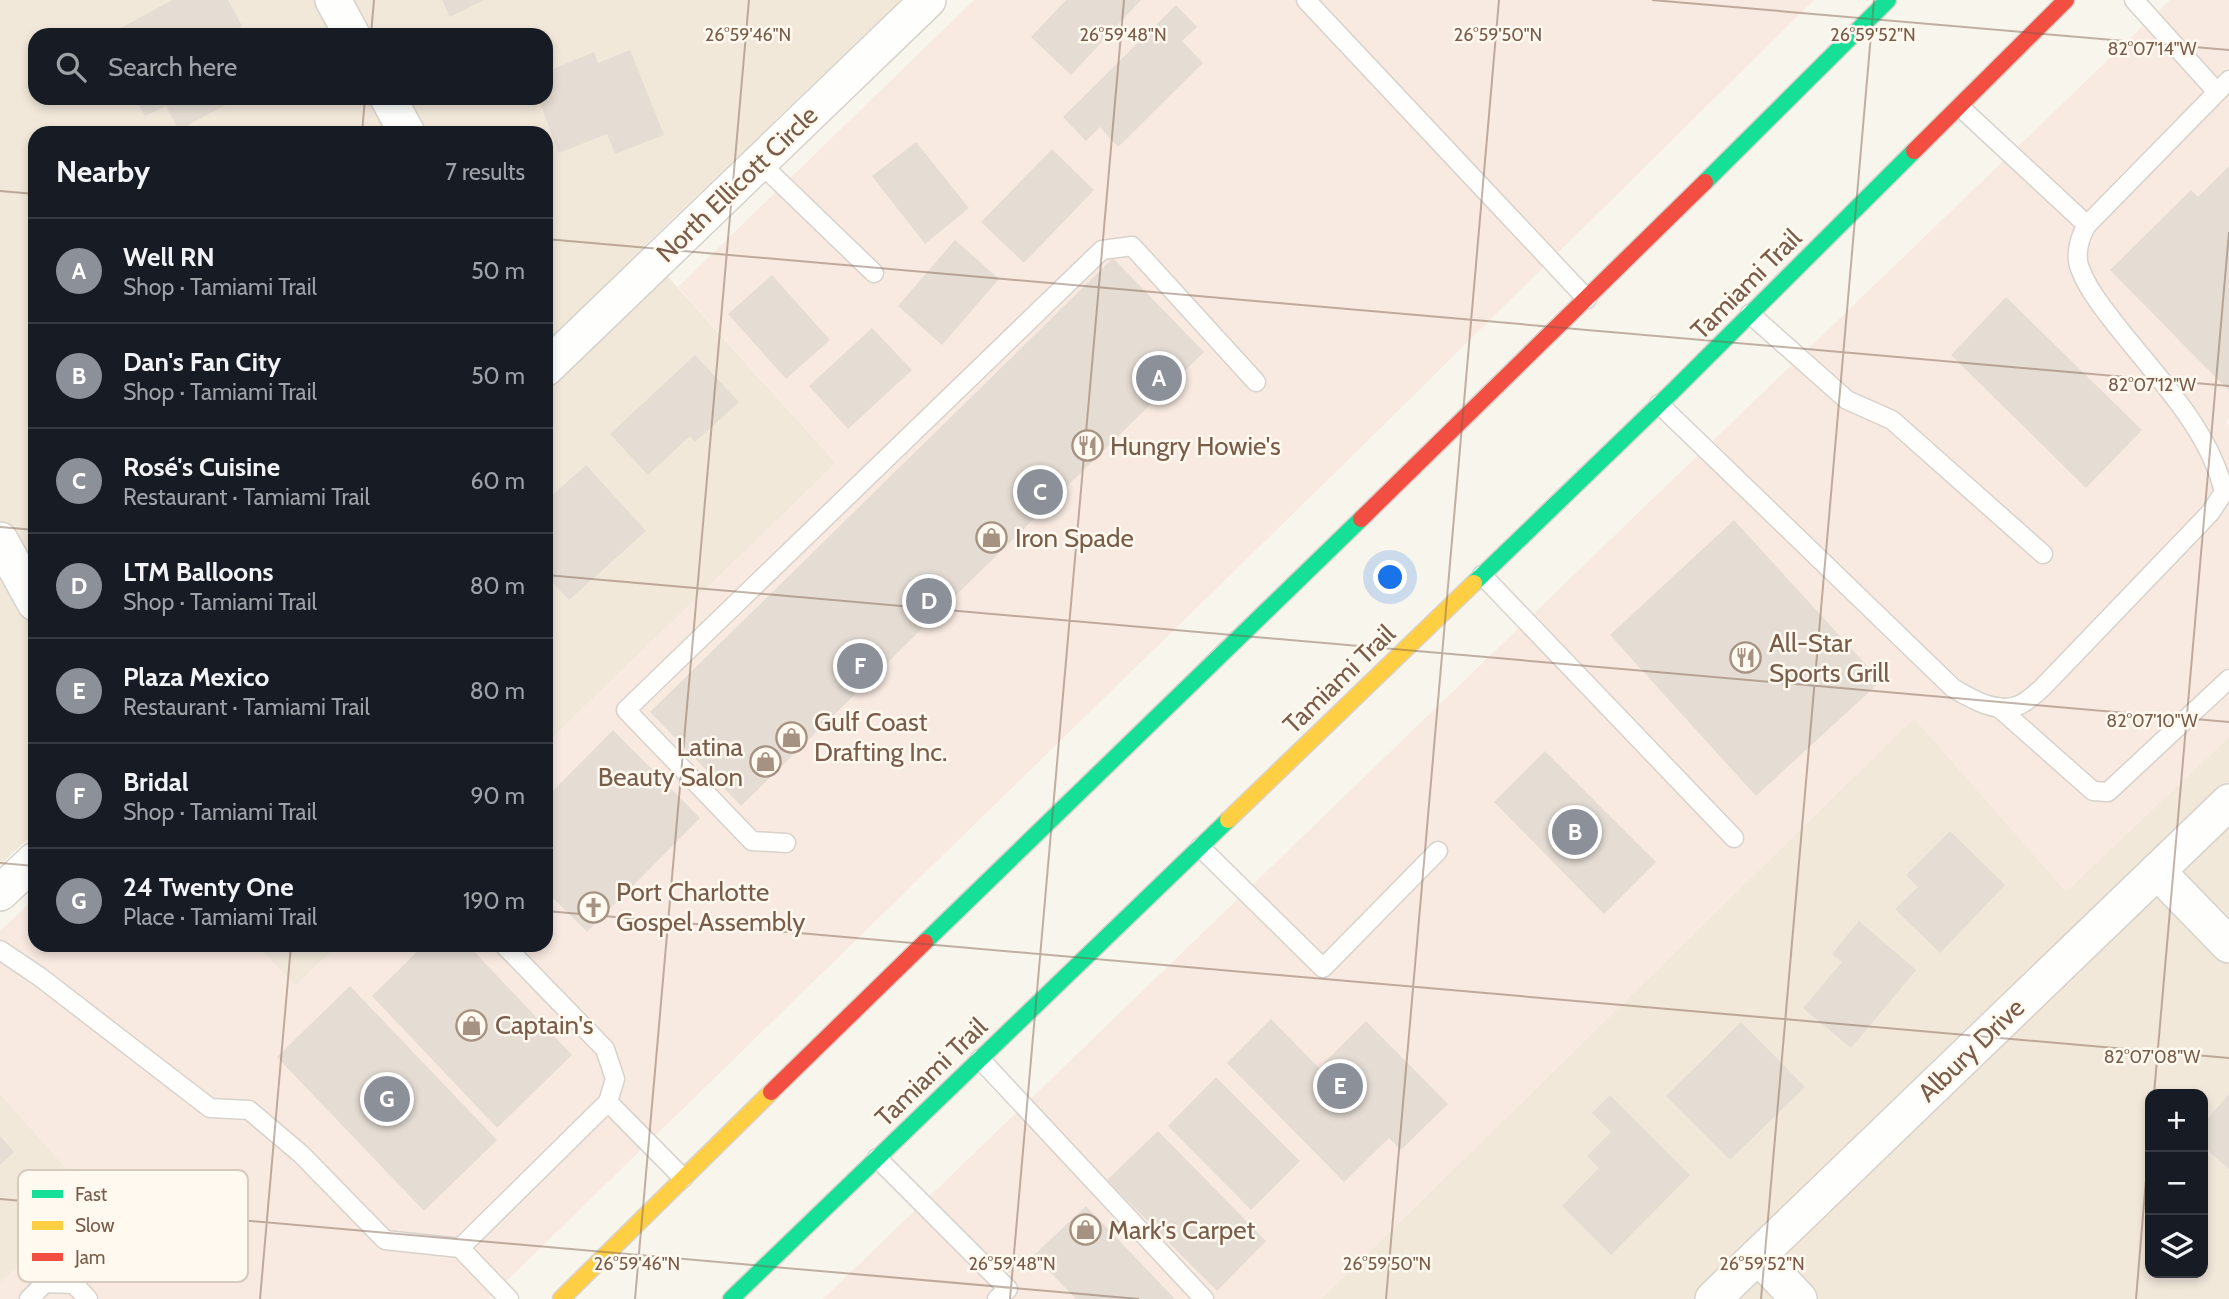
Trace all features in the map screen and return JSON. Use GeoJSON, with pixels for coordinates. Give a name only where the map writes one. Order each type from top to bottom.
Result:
{"type":"FeatureCollection","features":[{"type":"Feature","properties":{"kind":"main road","name":"Tamiami Trail"},"geometry":{"type":"LineString","coordinates":[[731,1299],[1660,404],[2066,0]]}},
{"type":"Feature","properties":{"kind":"main road"},"geometry":{"type":"LineString","coordinates":[[561,1299],[1587,299],[1886,1]]}},
{"type":"Feature","properties":{"kind":"street"},"geometry":{"type":"LineString","coordinates":[[332,0],[348,28]]}},
{"type":"Feature","properties":{"kind":"street","name":"North Ellicott Circle"},"geometry":{"type":"LineString","coordinates":[[553,361],[928,0]]}},
{"type":"Feature","properties":{"kind":"street"},"geometry":{"type":"LineString","coordinates":[[392,105],[403,126]]}},
{"type":"Feature","properties":{"kind":"street"},"geometry":{"type":"LineString","coordinates":[[0,540],[28,590]]}},
{"type":"Feature","properties":{"kind":"street","name":"Albury Drive"},"geometry":{"type":"LineString","coordinates":[[1713,1299],[2229,802]]}},
{"type":"Feature","properties":{"kind":"street"},"geometry":{"type":"LineString","coordinates":[[0,893],[28,867]]}},
{"type":"Feature","properties":{"kind":"street"},"geometry":{"type":"LineString","coordinates":[[2157,871],[2229,945]]}},
{"type":"Feature","properties":{"kind":"street"},"geometry":{"type":"LineString","coordinates":[[1758,1256],[1799,1299]]}},
{"type":"Feature","properties":{"kind":"lane"},"geometry":{"type":"LineString","coordinates":[[1306,0],[1587,299]]}},
{"type":"Feature","properties":{"kind":"lane"},"geometry":{"type":"LineString","coordinates":[[1660,404],[1953,688],[1976,701],[1998,707],[2017,707],[2042,688],[2226,494],[2219,473],[2194,425],[2095,297],[2079,269],[2080,236],[2087,225],[2223,86],[2134,0]]}},
{"type":"Feature","properties":{"kind":"lane"},"geometry":{"type":"LineString","coordinates":[[1960,107],[2087,225]]}},
{"type":"Feature","properties":{"kind":"lane"},"geometry":{"type":"LineString","coordinates":[[759,162],[874,273]]}},
{"type":"Feature","properties":{"kind":"lane"},"geometry":{"type":"LineString","coordinates":[[786,843],[752,841],[626,710],[1102,250],[1132,246],[1256,382]]}},
{"type":"Feature","properties":{"kind":"lane"},"geometry":{"type":"LineString","coordinates":[[1750,314],[1847,400],[1892,420],[2043,554]]}},
{"type":"Feature","properties":{"kind":"lane"},"geometry":{"type":"LineString","coordinates":[[1482,575],[1734,838]]}},
{"type":"Feature","properties":{"kind":"lane"},"geometry":{"type":"LineString","coordinates":[[1998,707],[2093,791],[2108,792],[2229,679]]}},
{"type":"Feature","properties":{"kind":"lane"},"geometry":{"type":"LineString","coordinates":[[1200,847],[1322,968],[1438,851]]}},
{"type":"Feature","properties":{"kind":"lane"},"geometry":{"type":"LineString","coordinates":[[0,950],[40,977],[210,1108],[249,1110],[301,1154],[385,1240],[460,1248],[509,1299]]}},
{"type":"Feature","properties":{"kind":"lane"},"geometry":{"type":"LineString","coordinates":[[460,1248],[608,1102],[615,1079],[605,1049],[511,952]]}},
{"type":"Feature","properties":{"kind":"lane"},"geometry":{"type":"LineString","coordinates":[[980,1059],[1204,1299]]}},
{"type":"Feature","properties":{"kind":"lane"},"geometry":{"type":"LineString","coordinates":[[608,1102],[683,1178]]}},
{"type":"Feature","properties":{"kind":"lane"},"geometry":{"type":"LineString","coordinates":[[877,1158],[1007,1289],[997,1299]]}},
{"type":"Feature","properties":{"kind":"lane"},"geometry":{"type":"LineString","coordinates":[[29,1299],[45,1283],[74,1284],[88,1299]]}},
{"type":"Feature","properties":{"kind":"shaded area"},"geometry":{"type":"Polygon","coordinates":[[[0,0],[901,0],[642,248],[836,463],[553,737],[553,126],[28,126],[28,839],[0,865],[0,0]]]}},
{"type":"Feature","properties":{"kind":"shaded area"},"geometry":{"type":"Polygon","coordinates":[[[974,0],[1814,0],[1343,465],[488,1299],[0,1299],[0,1283],[18,1267],[18,1282],[248,1282],[248,1170],[68,1170],[0,1094],[0,931],[28,905],[28,952],[263,952],[295,986],[331,952],[553,952],[553,737],[836,463],[678,287],[974,0]]]}},
{"type":"Feature","properties":{"kind":"shaded area"},"geometry":{"type":"Polygon","coordinates":[[[2170,0],[2229,0],[2229,418],[2226,421],[2229,425],[2229,737],[2066,892],[1914,718],[1321,1299],[823,1299],[2170,0]]]}},
{"type":"Feature","properties":{"kind":"shaded area"},"geometry":{"type":"Polygon","coordinates":[[[1914,718],[2066,891],[2229,737],[2229,1299],[1321,1299],[1914,718]]]}},
{"type":"Feature","properties":{"kind":"shaded area"},"geometry":{"type":"Polygon","coordinates":[[[263,952],[331,952],[295,986],[263,952]]]}},
{"type":"Feature","properties":{"kind":"shaded area"},"geometry":{"type":"Polygon","coordinates":[[[0,1094],[68,1170],[18,1170],[18,1267],[0,1283],[0,1094]]]}},
{"type":"Feature","properties":{"kind":"building"},"geometry":{"type":"Polygon","coordinates":[[[172,0],[228,0],[242,26],[238,28],[121,28],[172,0]]]}},
{"type":"Feature","properties":{"kind":"building"},"geometry":{"type":"Polygon","coordinates":[[[442,0],[484,0],[450,17],[442,0]]]}},
{"type":"Feature","properties":{"kind":"building"},"geometry":{"type":"Polygon","coordinates":[[[1066,0],[1141,0],[1071,75],[1031,37],[1066,0]]]}},
{"type":"Feature","properties":{"kind":"building"},"geometry":{"type":"Polygon","coordinates":[[[1176,5],[1197,27],[1182,41],[1203,63],[1118,147],[1100,127],[1086,141],[1063,117],[1176,5]]]}},
{"type":"Feature","properties":{"kind":"building"},"geometry":{"type":"Polygon","coordinates":[[[630,50],[664,135],[615,154],[607,134],[559,153],[553,137],[553,126],[549,126],[541,105],[553,105],[553,69],[594,52],[598,63],[630,50]]]}},
{"type":"Feature","properties":{"kind":"building"},"geometry":{"type":"Polygon","coordinates":[[[139,105],[225,105],[186,126],[177,126],[166,106],[145,116],[139,105]]]}},
{"type":"Feature","properties":{"kind":"building"},"geometry":{"type":"Polygon","coordinates":[[[916,142],[969,208],[925,244],[872,176],[916,142]]]}},
{"type":"Feature","properties":{"kind":"building"},"geometry":{"type":"Polygon","coordinates":[[[1052,149],[1094,190],[1024,263],[981,222],[1052,149]]]}},
{"type":"Feature","properties":{"kind":"building"},"geometry":{"type":"Polygon","coordinates":[[[2229,166],[2229,391],[2110,270],[2191,190],[2198,197],[2229,166]]]}},
{"type":"Feature","properties":{"kind":"building"},"geometry":{"type":"Polygon","coordinates":[[[955,240],[999,279],[942,345],[898,306],[955,240]]]}},
{"type":"Feature","properties":{"kind":"building"},"geometry":{"type":"Polygon","coordinates":[[[1113,258],[1204,352],[741,806],[650,712],[1113,258]]]}},
{"type":"Feature","properties":{"kind":"building"},"geometry":{"type":"Polygon","coordinates":[[[772,275],[830,340],[786,379],[728,314],[772,275]]]}},
{"type":"Feature","properties":{"kind":"building"},"geometry":{"type":"Polygon","coordinates":[[[2006,297],[2142,430],[2086,488],[1951,355],[2006,297]]]}},
{"type":"Feature","properties":{"kind":"building"},"geometry":{"type":"Polygon","coordinates":[[[872,328],[912,370],[848,429],[809,386],[872,328]]]}},
{"type":"Feature","properties":{"kind":"building"},"geometry":{"type":"Polygon","coordinates":[[[695,355],[739,402],[695,442],[690,436],[648,475],[610,434],[695,355]]]}},
{"type":"Feature","properties":{"kind":"building"},"geometry":{"type":"Polygon","coordinates":[[[586,465],[646,531],[569,600],[553,583],[553,495],[586,465]]]}},
{"type":"Feature","properties":{"kind":"building","name":"All-Star Sports Grill"},"geometry":{"type":"Polygon","coordinates":[[[1734,520],[1881,681],[1756,796],[1610,635],[1734,520]]]}},
{"type":"Feature","properties":{"kind":"building"},"geometry":{"type":"Polygon","coordinates":[[[613,730],[700,818],[587,932],[553,898],[553,791],[613,730]]]}},
{"type":"Feature","properties":{"kind":"building"},"geometry":{"type":"Polygon","coordinates":[[[1545,751],[1656,862],[1604,914],[1494,802],[1545,751]]]}},
{"type":"Feature","properties":{"kind":"building"},"geometry":{"type":"Polygon","coordinates":[[[1950,831],[2005,885],[1940,953],[1895,909],[1918,887],[1906,875],[1950,831]]]}},
{"type":"Feature","properties":{"kind":"building"},"geometry":{"type":"Polygon","coordinates":[[[1859,921],[1916,970],[1851,1048],[1803,1008],[1842,962],[1832,954],[1859,921]]]}},
{"type":"Feature","properties":{"kind":"building","name":"Captain's"},"geometry":{"type":"Polygon","coordinates":[[[417,952],[475,952],[572,1055],[497,1128],[372,996],[417,952]]]}},
{"type":"Feature","properties":{"kind":"building"},"geometry":{"type":"Polygon","coordinates":[[[350,986],[497,1140],[424,1211],[277,1057],[350,986]]]}},
{"type":"Feature","properties":{"kind":"building"},"geometry":{"type":"Polygon","coordinates":[[[1271,1019],[1319,1068],[1366,1021],[1448,1104],[1401,1150],[1389,1138],[1344,1182],[1227,1063],[1271,1019]]]}},
{"type":"Feature","properties":{"kind":"building"},"geometry":{"type":"Polygon","coordinates":[[[1741,1022],[1805,1087],[1730,1160],[1666,1096],[1741,1022]]]}},
{"type":"Feature","properties":{"kind":"building"},"geometry":{"type":"Polygon","coordinates":[[[1216,1077],[1300,1161],[1251,1210],[1168,1126],[1216,1077]]]}},
{"type":"Feature","properties":{"kind":"building"},"geometry":{"type":"Polygon","coordinates":[[[2229,1094],[2229,1169],[2208,1150],[2208,1118],[2229,1094]]]}},
{"type":"Feature","properties":{"kind":"building"},"geometry":{"type":"Polygon","coordinates":[[[1610,1095],[1690,1175],[1611,1255],[1562,1206],[1599,1168],[1587,1156],[1611,1132],[1592,1113],[1610,1095]]]}},
{"type":"Feature","properties":{"kind":"building"},"geometry":{"type":"Polygon","coordinates":[[[1158,1131],[1266,1241],[1217,1291],[1107,1180],[1158,1131]]]}},
{"type":"Feature","properties":{"kind":"building"},"geometry":{"type":"Polygon","coordinates":[[[0,1136],[14,1152],[0,1165],[0,1136]]]}},
{"type":"Feature","properties":{"kind":"building","name":"Mark's Carpet"},"geometry":{"type":"Polygon","coordinates":[[[1086,1206],[1175,1299],[1076,1299],[1034,1255],[1086,1206]]]}},
{"type":"Feature","properties":{"kind":"traffic: fast"},"geometry":{"type":"LineString","coordinates":[[1705,182],[1888,0]]}},
{"type":"Feature","properties":{"kind":"traffic: fast"},"geometry":{"type":"LineString","coordinates":[[1474,583],[1673,391],[1914,151]]}},
{"type":"Feature","properties":{"kind":"traffic: fast"},"geometry":{"type":"LineString","coordinates":[[925,942],[1361,519]]}},
{"type":"Feature","properties":{"kind":"traffic: fast"},"geometry":{"type":"LineString","coordinates":[[731,1299],[1228,820]]}},
{"type":"Feature","properties":{"kind":"traffic: slow"},"geometry":{"type":"LineString","coordinates":[[1228,820],[1474,583]]}},
{"type":"Feature","properties":{"kind":"traffic: slow"},"geometry":{"type":"LineString","coordinates":[[561,1299],[771,1092]]}},
{"type":"Feature","properties":{"kind":"traffic: jam"},"geometry":{"type":"LineString","coordinates":[[1914,151],[2066,0]]}},
{"type":"Feature","properties":{"kind":"traffic: jam"},"geometry":{"type":"LineString","coordinates":[[1361,519],[1705,182]]}},
{"type":"Feature","properties":{"kind":"traffic: jam"},"geometry":{"type":"LineString","coordinates":[[771,1092],[925,942]]}},
{"type":"Feature","properties":{"kind":"place","name":"Well RN"},"geometry":{"type":"Point","coordinates":[1159,378]}},
{"type":"Feature","properties":{"kind":"place","name":"Hungry Howie's"},"geometry":{"type":"Point","coordinates":[1087,446]}},
{"type":"Feature","properties":{"kind":"place","name":"Rosé's Cuisine"},"geometry":{"type":"Point","coordinates":[1040,492]}},
{"type":"Feature","properties":{"kind":"place","name":"Iron Spade"},"geometry":{"type":"Point","coordinates":[992,538]}},
{"type":"Feature","properties":{"kind":"place","name":"LTM Balloons"},"geometry":{"type":"Point","coordinates":[929,601]}},
{"type":"Feature","properties":{"kind":"place","name":"All-Star Sports Grill"},"geometry":{"type":"Point","coordinates":[1746,658]}},
{"type":"Feature","properties":{"kind":"place","name":"Bridal"},"geometry":{"type":"Point","coordinates":[860,666]}},
{"type":"Feature","properties":{"kind":"place","name":"Gulf Coast Drafting Inc."},"geometry":{"type":"Point","coordinates":[791,737]}},
{"type":"Feature","properties":{"kind":"place","name":"Latina Beauty Salon"},"geometry":{"type":"Point","coordinates":[766,762]}},
{"type":"Feature","properties":{"kind":"place","name":"Dan's Fan City"},"geometry":{"type":"Point","coordinates":[1575,832]}},
{"type":"Feature","properties":{"kind":"place","name":"Port Charlotte Gospel Assembly"},"geometry":{"type":"Point","coordinates":[593,907]}},
{"type":"Feature","properties":{"kind":"place","name":"Captain's"},"geometry":{"type":"Point","coordinates":[472,1025]}},
{"type":"Feature","properties":{"kind":"place","name":"Plaza Mexico"},"geometry":{"type":"Point","coordinates":[1340,1086]}},
{"type":"Feature","properties":{"kind":"place","name":"24 Twenty One"},"geometry":{"type":"Point","coordinates":[387,1099]}},
{"type":"Feature","properties":{"kind":"place","name":"Mark's Carpet"},"geometry":{"type":"Point","coordinates":[1085,1230]}}]}
